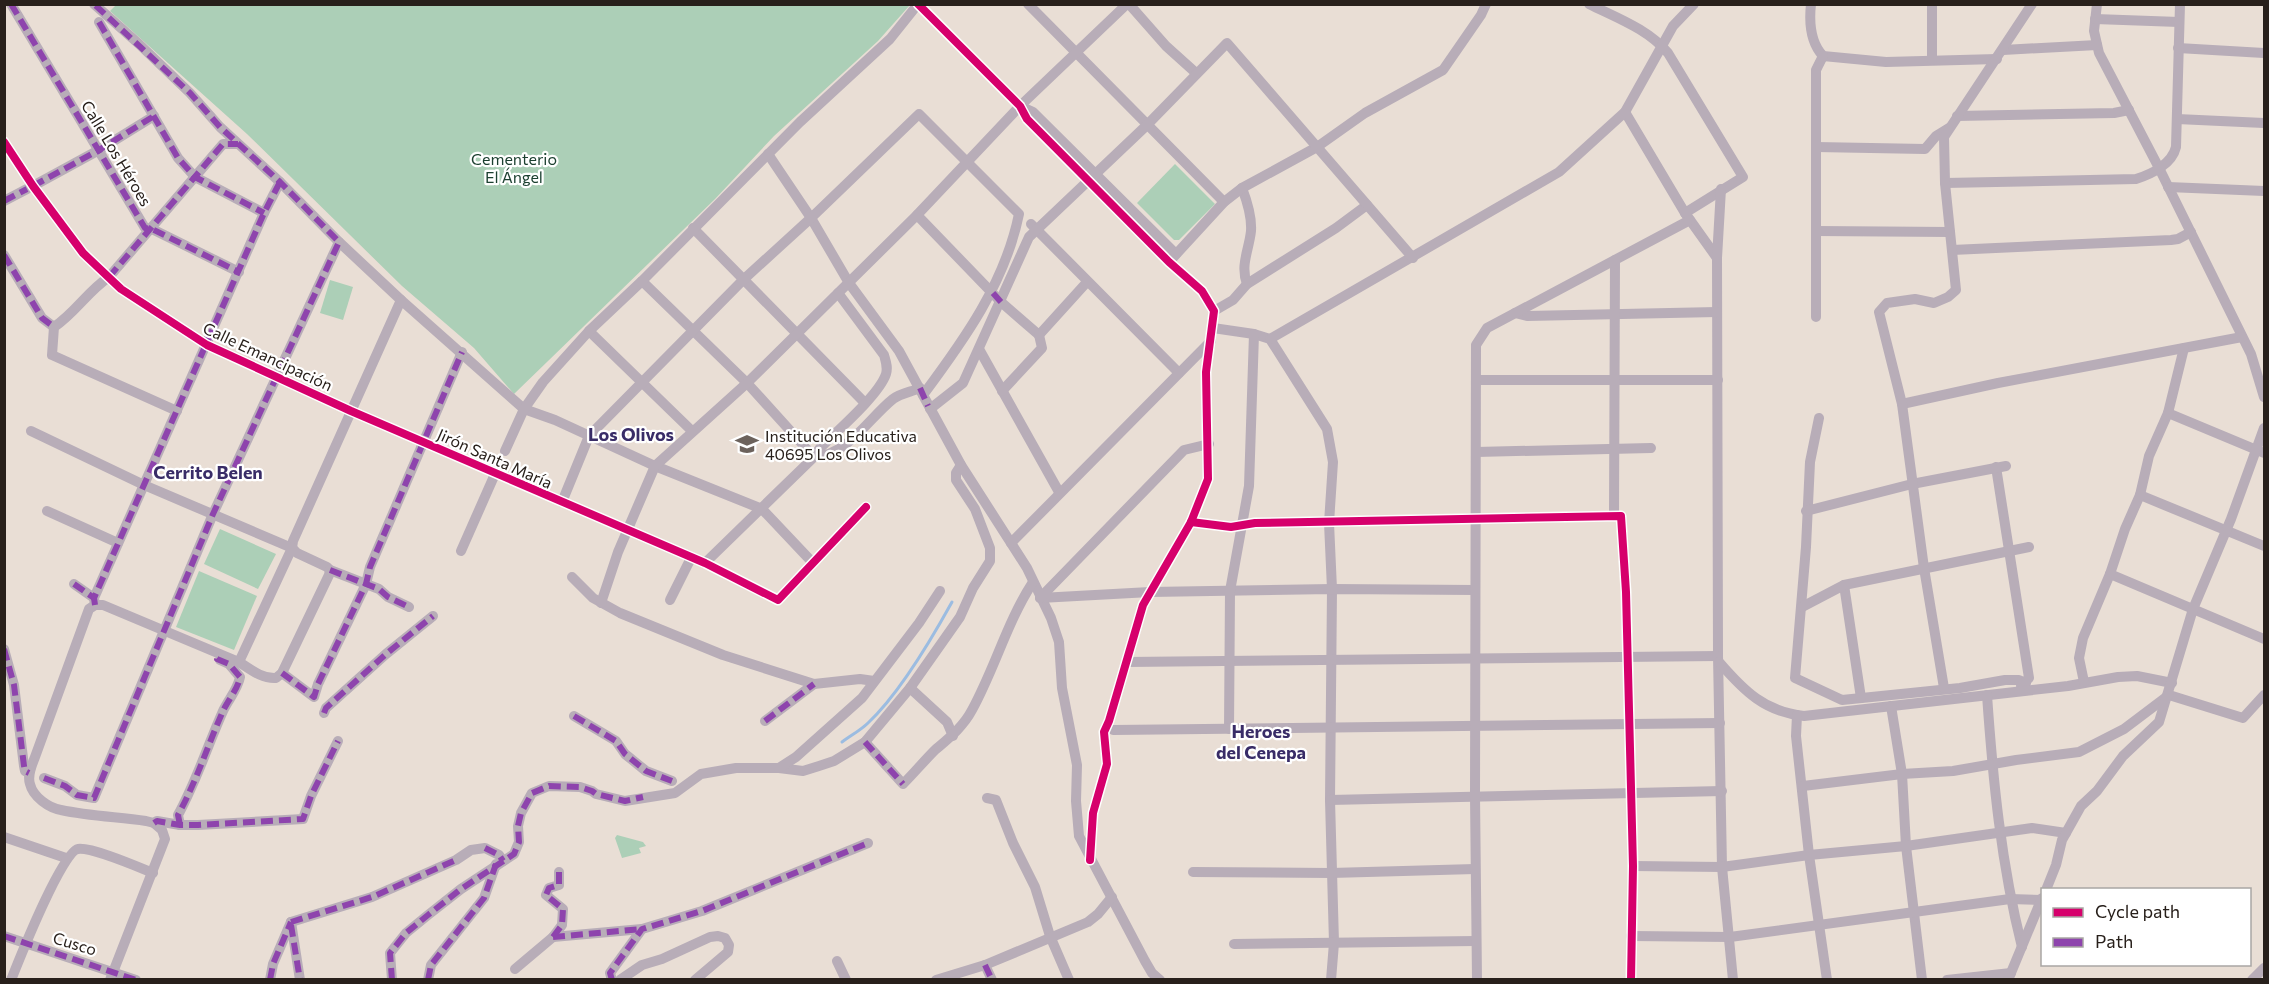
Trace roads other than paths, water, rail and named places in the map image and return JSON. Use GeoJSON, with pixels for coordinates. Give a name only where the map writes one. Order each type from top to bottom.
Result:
{"type":"FeatureCollection","features":[{"type":"Feature","properties":{"kind":"street","name":"Calle Los Héroes"},"geometry":{"type":"LineString","coordinates":[[10,4],[145,228],[152,229],[239,272]]}},
{"type":"Feature","properties":{"kind":"street"},"geometry":{"type":"LineString","coordinates":[[505,451],[524,409],[543,382],[589,331],[800,122],[890,39],[918,4],[1020,106],[1027,119],[1092,177]]}},
{"type":"Feature","properties":{"kind":"street"},"geometry":{"type":"LineString","coordinates":[[1028,4],[1224,202]]}},
{"type":"Feature","properties":{"kind":"street"},"geometry":{"type":"LineString","coordinates":[[601,603],[618,552],[655,466],[747,383],[917,215],[1020,106],[1128,4],[1166,46],[1196,74]]}},
{"type":"Feature","properties":{"kind":"street"},"geometry":{"type":"LineString","coordinates":[[1172,258],[1224,202],[1242,188],[1317,147],[1365,113],[1443,70],[1481,15],[1486,4]]}},
{"type":"Feature","properties":{"kind":"street"},"geometry":{"type":"LineString","coordinates":[[1270,339],[1559,172],[1625,112],[1673,26],[1694,4]]}},
{"type":"Feature","properties":{"kind":"street"},"geometry":{"type":"LineString","coordinates":[[1811,4],[1811,29],[1818,51],[1823,56],[1886,62],[2000,55],[2097,45]]}},
{"type":"Feature","properties":{"kind":"street"},"geometry":{"type":"LineString","coordinates":[[1932,4],[1932,60]]}},
{"type":"Feature","properties":{"kind":"street"},"geometry":{"type":"LineString","coordinates":[[1944,688],[1924,568],[1902,404],[1879,312],[1887,303],[1895,301],[1915,299],[1934,303],[1948,297],[1956,290],[1945,183],[1944,137],[2032,4]]}},
{"type":"Feature","properties":{"kind":"street"},"geometry":{"type":"LineString","coordinates":[[2097,4],[2094,31],[2097,45],[2251,354],[2265,397]]}},
{"type":"Feature","properties":{"kind":"street"},"geometry":{"type":"LineString","coordinates":[[1945,183],[2136,178],[2146,176],[2169,161],[2175,152],[2180,4]]}},
{"type":"Feature","properties":{"kind":"street"},"geometry":{"type":"LineString","coordinates":[[98,6],[339,242],[524,409],[555,420],[655,466],[762,509],[813,563],[866,507]]}},
{"type":"Feature","properties":{"kind":"street"},"geometry":{"type":"LineString","coordinates":[[1476,980],[1476,345],[1487,328],[1615,260],[1688,216],[1721,189],[1743,177],[1661,45],[1647,33],[1597,6]]}},
{"type":"Feature","properties":{"kind":"street"},"geometry":{"type":"LineString","coordinates":[[2095,19],[2179,22]]}},
{"type":"Feature","properties":{"kind":"street"},"geometry":{"type":"LineString","coordinates":[[99,22],[178,158],[195,177],[264,213]]}},
{"type":"Feature","properties":{"kind":"street"},"geometry":{"type":"LineString","coordinates":[[814,457],[826,456],[843,445],[894,398],[921,392],[997,297],[1035,226],[1147,125],[1227,43],[1413,258]]}},
{"type":"Feature","properties":{"kind":"street"},"geometry":{"type":"LineString","coordinates":[[2178,48],[2265,54]]}},
{"type":"Feature","properties":{"kind":"street"},"geometry":{"type":"LineString","coordinates":[[1816,317],[1816,70],[1823,56]]}},
{"type":"Feature","properties":{"kind":"street"},"geometry":{"type":"LineString","coordinates":[[1020,106],[1033,112],[1092,177],[1172,258],[1202,291],[1214,311],[1206,372],[1208,479],[1191,522],[1143,605],[1104,732],[1107,764],[1093,813],[1090,860]]}},
{"type":"Feature","properties":{"kind":"street"},"geometry":{"type":"LineString","coordinates":[[1957,116],[2114,113],[2129,110]]}},
{"type":"Feature","properties":{"kind":"street"},"geometry":{"type":"LineString","coordinates":[[1625,112],[1688,216],[1717,258]]}},
{"type":"Feature","properties":{"kind":"street"},"geometry":{"type":"LineString","coordinates":[[562,502],[589,436],[743,280],[919,114],[1019,214],[997,297],[979,349],[963,383],[929,407]]}},
{"type":"Feature","properties":{"kind":"street"},"geometry":{"type":"LineString","coordinates":[[4,201],[99,150],[154,116]]}},
{"type":"Feature","properties":{"kind":"street"},"geometry":{"type":"LineString","coordinates":[[2177,119],[2265,123]]}},
{"type":"Feature","properties":{"kind":"street"},"geometry":{"type":"LineString","coordinates":[[1816,147],[1925,149],[1936,136],[1949,128]]}},
{"type":"Feature","properties":{"kind":"street","name":"Calle Emancipación"},"geometry":{"type":"LineString","coordinates":[[4,142],[30,188],[82,253],[121,289],[207,345],[351,411]]}},
{"type":"Feature","properties":{"kind":"street"},"geometry":{"type":"LineString","coordinates":[[54,327],[63,321],[98,285],[110,278],[223,144],[238,144]]}},
{"type":"Feature","properties":{"kind":"street"},"geometry":{"type":"LineString","coordinates":[[768,154],[811,218],[849,283],[899,351],[961,465],[1011,543],[1051,618],[1059,642],[1062,687],[1077,765],[1076,801],[1079,836],[1090,860],[1156,977]]}},
{"type":"Feature","properties":{"kind":"street"},"geometry":{"type":"LineString","coordinates":[[280,182],[264,213],[89,609],[29,773],[29,783],[41,801],[60,810],[154,823],[165,821],[180,825],[303,819],[311,796],[338,741]]}},
{"type":"Feature","properties":{"kind":"street"},"geometry":{"type":"LineString","coordinates":[[2168,187],[2265,191]]}},
{"type":"Feature","properties":{"kind":"street"},"geometry":{"type":"LineString","coordinates":[[1242,188],[1250,213],[1251,230],[1243,272],[1247,284]]}},
{"type":"Feature","properties":{"kind":"street"},"geometry":{"type":"LineString","coordinates":[[1721,189],[1717,258],[1718,659],[1722,867],[1733,980]]}},
{"type":"Feature","properties":{"kind":"street"},"geometry":{"type":"LineString","coordinates":[[1214,311],[1233,300],[1247,284],[1336,228],[1366,205]]}},
{"type":"Feature","properties":{"kind":"street"},"geometry":{"type":"LineString","coordinates":[[917,215],[997,297],[1039,335],[1042,348],[1002,391]]}},
{"type":"Feature","properties":{"kind":"street"},"geometry":{"type":"LineString","coordinates":[[1035,226],[1087,282],[1179,373]]}},
{"type":"Feature","properties":{"kind":"street"},"geometry":{"type":"LineString","coordinates":[[693,228],[864,402]]}},
{"type":"Feature","properties":{"kind":"street"},"geometry":{"type":"LineString","coordinates":[[1816,231],[1950,232]]}},
{"type":"Feature","properties":{"kind":"street"},"geometry":{"type":"LineString","coordinates":[[1952,250],[2171,240],[2191,232]]}},
{"type":"Feature","properties":{"kind":"street"},"geometry":{"type":"LineString","coordinates":[[44,778],[65,786],[77,795],[94,798],[213,514],[339,242]]}},
{"type":"Feature","properties":{"kind":"street"},"geometry":{"type":"LineString","coordinates":[[4,255],[42,318],[54,327]]}},
{"type":"Feature","properties":{"kind":"street"},"geometry":{"type":"LineString","coordinates":[[1614,516],[1615,260]]}},
{"type":"Feature","properties":{"kind":"street"},"geometry":{"type":"LineString","coordinates":[[642,281],[747,383],[814,457]]}},
{"type":"Feature","properties":{"kind":"street"},"geometry":{"type":"LineString","coordinates":[[1039,335],[1087,282]]}},
{"type":"Feature","properties":{"kind":"street"},"geometry":{"type":"LineString","coordinates":[[705,563],[814,457],[882,381],[887,367],[884,355],[838,293]]}},
{"type":"Feature","properties":{"kind":"street"},"geometry":{"type":"LineString","coordinates":[[239,662],[292,548],[401,300]]}},
{"type":"Feature","properties":{"kind":"street"},"geometry":{"type":"LineString","coordinates":[[1515,313],[1527,316],[1717,312]]}},
{"type":"Feature","properties":{"kind":"street"},"geometry":{"type":"LineString","coordinates":[[54,327],[52,355],[177,411]]}},
{"type":"Feature","properties":{"kind":"street"},"geometry":{"type":"LineString","coordinates":[[1213,328],[1254,334],[1270,339],[1327,429],[1333,462],[1329,523],[1332,589],[1329,729],[1334,943],[1331,980]]}},
{"type":"Feature","properties":{"kind":"street"},"geometry":{"type":"LineString","coordinates":[[589,331],[692,431]]}},
{"type":"Feature","properties":{"kind":"street"},"geometry":{"type":"LineString","coordinates":[[1229,729],[1230,591],[1249,486],[1254,334]]}},
{"type":"Feature","properties":{"kind":"street"},"geometry":{"type":"LineString","coordinates":[[1902,404],[1998,383],[2242,337]]}},
{"type":"Feature","properties":{"kind":"street"},"geometry":{"type":"LineString","coordinates":[[1011,543],[1211,341]]}},
{"type":"Feature","properties":{"kind":"street"},"geometry":{"type":"LineString","coordinates":[[2084,682],[2079,658],[2083,638],[2140,495],[2149,456],[2168,413],[2184,348]]}},
{"type":"Feature","properties":{"kind":"street"},"geometry":{"type":"LineString","coordinates":[[979,349],[1059,492]]}},
{"type":"Feature","properties":{"kind":"street"},"geometry":{"type":"LineString","coordinates":[[282,673],[314,697],[318,684],[366,585],[370,567],[462,352]]}},
{"type":"Feature","properties":{"kind":"street"},"geometry":{"type":"LineString","coordinates":[[1476,380],[1718,380]]}},
{"type":"Feature","properties":{"kind":"street","name":"Jirón Santa María"},"geometry":{"type":"LineString","coordinates":[[351,411],[705,563],[778,600],[813,563]]}},
{"type":"Feature","properties":{"kind":"street"},"geometry":{"type":"LineString","coordinates":[[2168,413],[2261,451]]}},
{"type":"Feature","properties":{"kind":"street"},"geometry":{"type":"LineString","coordinates":[[1819,418],[1810,462],[1802,607],[1795,678],[1842,700],[1944,688],[1961,693],[1987,695],[2137,676],[2172,683]]}},
{"type":"Feature","properties":{"kind":"street"},"geometry":{"type":"LineString","coordinates":[[2047,888],[2066,833],[2081,806],[2097,791],[2123,756],[2159,722],[2193,609],[2261,451],[2265,428]]}},
{"type":"Feature","properties":{"kind":"street"},"geometry":{"type":"LineString","coordinates":[[31,431],[144,485],[292,548],[297,553],[330,570],[379,589],[388,597],[409,606]]}},
{"type":"Feature","properties":{"kind":"street"},"geometry":{"type":"LineString","coordinates":[[1040,598],[1184,450],[1209,444]]}},
{"type":"Feature","properties":{"kind":"street"},"geometry":{"type":"LineString","coordinates":[[1476,452],[1650,448]]}},
{"type":"Feature","properties":{"kind":"street"},"geometry":{"type":"LineString","coordinates":[[392,980],[390,953],[406,933],[499,860],[514,854],[517,849],[521,813],[532,793],[549,786],[580,787],[596,794],[625,801],[665,796],[675,793],[701,774],[736,768],[779,768],[803,771],[834,761],[865,742],[910,688],[960,617],[973,588],[990,561],[990,548],[975,509],[956,480],[956,473],[961,465]]}},
{"type":"Feature","properties":{"kind":"street"},"geometry":{"type":"LineString","coordinates":[[1806,511],[1912,484],[2001,467],[2008,551],[2029,678],[2015,692]]}},
{"type":"Feature","properties":{"kind":"street"},"geometry":{"type":"LineString","coordinates":[[461,551],[495,474]]}},
{"type":"Feature","properties":{"kind":"street"},"geometry":{"type":"LineString","coordinates":[[2140,495],[2265,546]]}},
{"type":"Feature","properties":{"kind":"street"},"geometry":{"type":"LineString","coordinates":[[48,512],[118,543]]}},
{"type":"Feature","properties":{"kind":"street"},"geometry":{"type":"LineString","coordinates":[[1191,522],[1231,527],[1243,524],[1374,520],[1621,516],[1626,592],[1633,866],[1631,980]]}},
{"type":"Feature","properties":{"kind":"street"},"geometry":{"type":"LineString","coordinates":[[1802,607],[1845,585],[2029,547]]}},
{"type":"Feature","properties":{"kind":"street"},"geometry":{"type":"LineString","coordinates":[[670,600],[691,558]]}},
{"type":"Feature","properties":{"kind":"street"},"geometry":{"type":"LineString","coordinates":[[74,584],[94,602],[239,662],[255,672],[276,678],[282,673],[330,570]]}},
{"type":"Feature","properties":{"kind":"street"},"geometry":{"type":"LineString","coordinates":[[2110,574],[2265,639]]}},
{"type":"Feature","properties":{"kind":"street"},"geometry":{"type":"LineString","coordinates":[[572,577],[592,597],[620,613],[723,655],[814,684],[860,679],[874,681]]}},
{"type":"Feature","properties":{"kind":"street"},"geometry":{"type":"LineString","coordinates":[[865,742],[903,784],[953,736],[971,712],[1000,652],[1009,623],[1033,582]]}},
{"type":"Feature","properties":{"kind":"street"},"geometry":{"type":"LineString","coordinates":[[1845,585],[1861,698]]}},
{"type":"Feature","properties":{"kind":"street"},"geometry":{"type":"LineString","coordinates":[[1040,598],[1150,592],[1332,589],[1475,590]]}},
{"type":"Feature","properties":{"kind":"street"},"geometry":{"type":"LineString","coordinates":[[779,768],[796,757],[862,698],[919,623],[940,591]]}},
{"type":"Feature","properties":{"kind":"street"},"geometry":{"type":"LineString","coordinates":[[324,713],[326,708],[386,654],[433,616]]}},
{"type":"Feature","properties":{"kind":"street"},"geometry":{"type":"LineString","coordinates":[[4,649],[14,686],[24,766],[29,773]]}},
{"type":"Feature","properties":{"kind":"street"},"geometry":{"type":"LineString","coordinates":[[180,825],[178,815],[194,786],[229,697],[240,677],[229,664],[217,659],[218,653]]}},
{"type":"Feature","properties":{"kind":"street"},"geometry":{"type":"LineString","coordinates":[[1127,662],[1626,657],[1718,659],[1739,685],[1773,710],[1797,715],[1824,715],[1892,706],[1961,693],[2005,680],[2019,680],[2025,683]]}},
{"type":"Feature","properties":{"kind":"street"},"geometry":{"type":"LineString","coordinates":[[765,721],[814,684]]}},
{"type":"Feature","properties":{"kind":"street"},"geometry":{"type":"LineString","coordinates":[[910,688],[947,722],[953,736]]}},
{"type":"Feature","properties":{"kind":"street"},"geometry":{"type":"LineString","coordinates":[[1987,695],[1999,832],[2010,899],[2022,947]]}},
{"type":"Feature","properties":{"kind":"street"},"geometry":{"type":"LineString","coordinates":[[2169,695],[2243,718],[2265,695]]}},
{"type":"Feature","properties":{"kind":"street"},"geometry":{"type":"LineString","coordinates":[[1803,786],[1902,774],[1953,771],[2079,752],[2124,729],[2169,695]]}},
{"type":"Feature","properties":{"kind":"street"},"geometry":{"type":"LineString","coordinates":[[1824,715],[1826,710],[1840,704],[1842,700]]}},
{"type":"Feature","properties":{"kind":"street"},"geometry":{"type":"LineString","coordinates":[[1892,706],[1902,774],[1906,846],[1922,980]]}},
{"type":"Feature","properties":{"kind":"street"},"geometry":{"type":"LineString","coordinates":[[1797,715],[1796,736],[1809,855],[1821,924],[1827,980]]}},
{"type":"Feature","properties":{"kind":"street"},"geometry":{"type":"LineString","coordinates":[[574,716],[616,741],[625,754],[646,771],[672,781]]}},
{"type":"Feature","properties":{"kind":"street"},"geometry":{"type":"LineString","coordinates":[[1113,730],[1720,723]]}},
{"type":"Feature","properties":{"kind":"street"},"geometry":{"type":"LineString","coordinates":[[1330,800],[1722,791]]}},
{"type":"Feature","properties":{"kind":"street"},"geometry":{"type":"LineString","coordinates":[[987,798],[996,800],[1013,843],[1035,887],[1050,936],[1069,980]]}},
{"type":"Feature","properties":{"kind":"street"},"geometry":{"type":"LineString","coordinates":[[111,975],[165,839],[162,830],[154,823]]}},
{"type":"Feature","properties":{"kind":"street"},"geometry":{"type":"LineString","coordinates":[[1633,866],[1722,867],[1809,855],[1906,846],[2032,828],[2066,833]]}},
{"type":"Feature","properties":{"kind":"street"},"geometry":{"type":"LineString","coordinates":[[4,837],[66,858]]}},
{"type":"Feature","properties":{"kind":"street"},"geometry":{"type":"LineString","coordinates":[[553,937],[642,929],[702,911],[868,843]]}},
{"type":"Feature","properties":{"kind":"street"},"geometry":{"type":"LineString","coordinates":[[10,980],[66,858],[75,849],[81,848],[153,873]]}},
{"type":"Feature","properties":{"kind":"street"},"geometry":{"type":"LineString","coordinates":[[270,980],[273,964],[291,922],[372,897],[456,860],[471,850],[485,848],[499,860]]}},
{"type":"Feature","properties":{"kind":"street"},"geometry":{"type":"LineString","coordinates":[[428,980],[431,965],[484,898],[499,860]]}},
{"type":"Feature","properties":{"kind":"street"},"geometry":{"type":"LineString","coordinates":[[1193,872],[1331,873],[1475,869]]}},
{"type":"Feature","properties":{"kind":"street"},"geometry":{"type":"LineString","coordinates":[[515,969],[553,937],[562,925],[563,909],[546,895],[549,888],[559,885],[559,872]]}},
{"type":"Feature","properties":{"kind":"street"},"geometry":{"type":"LineString","coordinates":[[936,980],[985,965],[1088,922],[1112,897]]}},
{"type":"Feature","properties":{"kind":"street"},"geometry":{"type":"LineString","coordinates":[[1631,936],[1730,937],[2010,899],[2041,899]]}},
{"type":"Feature","properties":{"kind":"street"},"geometry":{"type":"LineString","coordinates":[[1947,980],[2009,976],[2041,901]]}},
{"type":"Feature","properties":{"kind":"street"},"geometry":{"type":"LineString","coordinates":[[291,922],[300,980]]}},
{"type":"Feature","properties":{"kind":"street"},"geometry":{"type":"LineString","coordinates":[[612,980],[610,973],[642,929]]}},
{"type":"Feature","properties":{"kind":"street","name":"Cusco"},"geometry":{"type":"LineString","coordinates":[[4,936],[111,975],[136,980]]}},
{"type":"Feature","properties":{"kind":"street"},"geometry":{"type":"LineString","coordinates":[[620,980],[642,965],[663,959],[710,937],[725,938],[729,945],[728,952],[695,980]]}},
{"type":"Feature","properties":{"kind":"street"},"geometry":{"type":"LineString","coordinates":[[1234,944],[1476,941]]}},
{"type":"Feature","properties":{"kind":"street"},"geometry":{"type":"LineString","coordinates":[[837,961],[846,980]]}},
{"type":"Feature","properties":{"kind":"street"},"geometry":{"type":"LineString","coordinates":[[985,965],[992,980]]}},
{"type":"Feature","properties":{"kind":"street"},"geometry":{"type":"LineString","coordinates":[[2252,980],[2265,968]]}},
{"type":"Feature","properties":{"kind":"waterway"},"geometry":{"type":"LineString","coordinates":[[842,742],[865,726],[892,697],[925,649],[952,602]]}},
{"type":"Feature","properties":{"kind":"place","name":"Institución Educativa 40695 Los Olivos"},"geometry":{"type":"Point","coordinates":[747,444]}},
{"type":"Feature","properties":{"kind":"district","name":"Los Olivos"},"geometry":{"type":"Point","coordinates":[631,434]}},
{"type":"Feature","properties":{"kind":"district","name":"Cerrito Belen"},"geometry":{"type":"Point","coordinates":[208,472]}},
{"type":"Feature","properties":{"kind":"district","name":"Heroes del Cenepa"},"geometry":{"type":"Point","coordinates":[1261,741]}},
{"type":"Feature","properties":{"kind":"park label","name":"Cementerio El Ángel"},"geometry":{"type":"Point","coordinates":[514,167]}}]}
